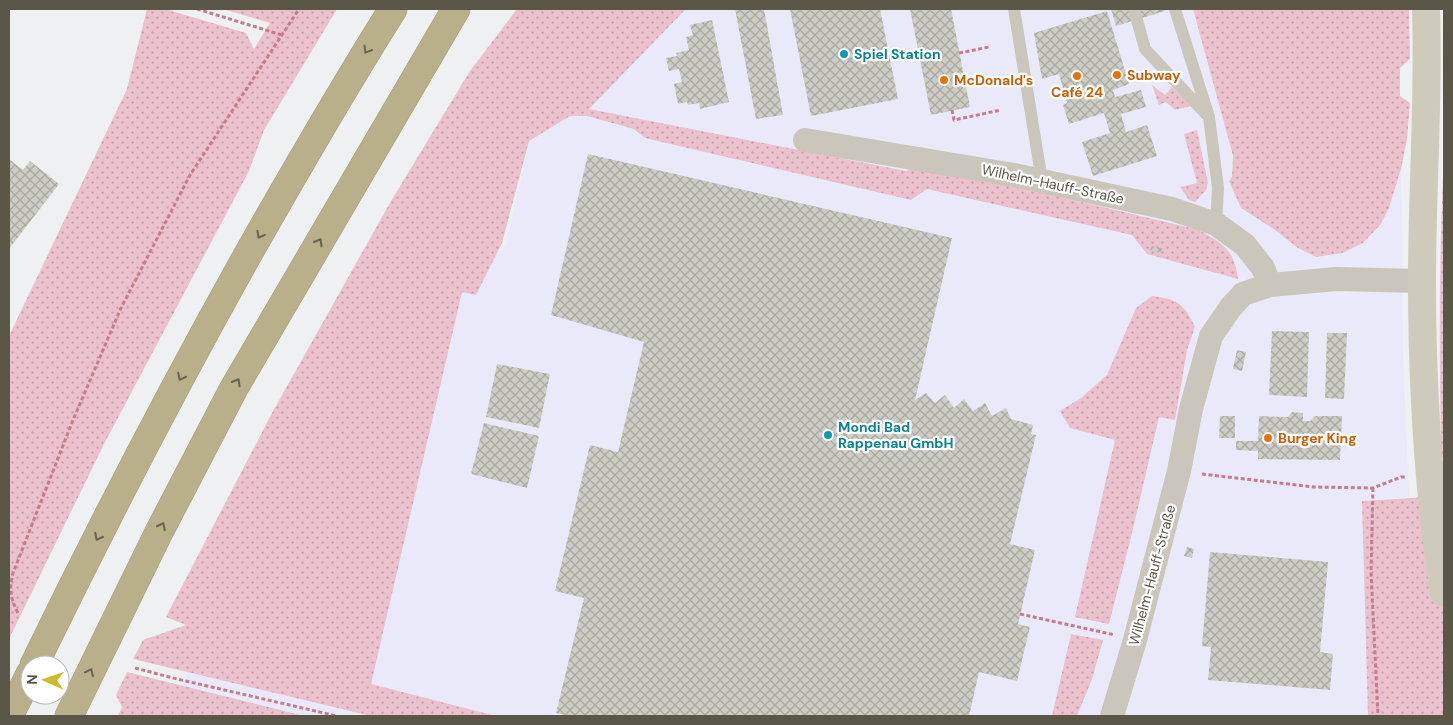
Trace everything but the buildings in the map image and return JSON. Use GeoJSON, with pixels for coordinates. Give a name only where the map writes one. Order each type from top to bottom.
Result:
{"type":"FeatureCollection","features":[{"type":"Feature","properties":{"kind":"highway"},"geometry":{"type":"LineString","coordinates":[[39,655],[189,360],[292,177],[393,9]]}},
{"type":"Feature","properties":{"kind":"highway"},"geometry":{"type":"LineString","coordinates":[[69,716],[158,532],[234,388],[456,9]]}},
{"type":"Feature","properties":{"kind":"highway"},"geometry":{"type":"LineString","coordinates":[[426,58],[477,9]]}},
{"type":"Feature","properties":{"kind":"highway"},"geometry":{"type":"LineString","coordinates":[[10,716],[20,695]]}},
{"type":"Feature","properties":{"kind":"main road"},"geometry":{"type":"LineString","coordinates":[[1426,9],[1422,280],[1425,394],[1430,477],[1444,593]]}},
{"type":"Feature","properties":{"kind":"street","name":"Wilhelm-Hauff-Straße"},"geometry":{"type":"LineString","coordinates":[[805,140],[1042,181],[1172,210],[1216,224],[1245,245],[1263,268],[1270,285]]}},
{"type":"Feature","properties":{"kind":"street","name":"Wilhelm-Hauff-Straße"},"geometry":{"type":"LineString","coordinates":[[1112,716],[1135,640],[1179,471],[1191,409],[1211,336],[1231,307],[1243,294],[1270,285],[1336,280],[1422,280]]}},
{"type":"Feature","properties":{"kind":"lane"},"geometry":{"type":"LineString","coordinates":[[1014,9],[1042,181]]}},
{"type":"Feature","properties":{"kind":"lane"},"geometry":{"type":"LineString","coordinates":[[1134,9],[1145,49],[1209,117]]}},
{"type":"Feature","properties":{"kind":"lane"},"geometry":{"type":"LineString","coordinates":[[1175,9],[1209,117],[1218,188],[1216,224]]}},
{"type":"Feature","properties":{"kind":"path"},"geometry":{"type":"LineString","coordinates":[[197,9],[282,35]]}},
{"type":"Feature","properties":{"kind":"path"},"geometry":{"type":"LineString","coordinates":[[18,613],[10,601],[13,572],[73,420],[121,308],[190,176],[299,9]]}},
{"type":"Feature","properties":{"kind":"path"},"geometry":{"type":"LineString","coordinates":[[959,52],[989,47]]}},
{"type":"Feature","properties":{"kind":"path"},"geometry":{"type":"LineString","coordinates":[[952,110],[954,120],[1001,110]]}},
{"type":"Feature","properties":{"kind":"path"},"geometry":{"type":"LineString","coordinates":[[1179,471],[1314,488],[1373,488],[1401,478],[1430,477]]}},
{"type":"Feature","properties":{"kind":"path"},"geometry":{"type":"LineString","coordinates":[[1373,488],[1371,572],[1378,716]]}},
{"type":"Feature","properties":{"kind":"path"},"geometry":{"type":"LineString","coordinates":[[1020,614],[1135,640]]}},
{"type":"Feature","properties":{"kind":"path"},"geometry":{"type":"LineString","coordinates":[[135,668],[337,716]]}},
{"type":"Feature","properties":{"kind":"shaded area"},"geometry":{"type":"Polygon","coordinates":[[[147,9],[165,9],[246,33],[254,49],[270,23],[223,9],[337,9],[264,130],[249,171],[104,444],[9,639],[9,336],[127,89],[147,9]]]}},
{"type":"Feature","properties":{"kind":"shaded area"},"geometry":{"type":"Polygon","coordinates":[[[517,9],[686,9],[589,109],[906,171],[923,164],[1199,230],[1226,248],[1234,261],[1238,279],[1147,254],[1132,235],[927,189],[911,200],[645,138],[634,129],[587,116],[570,116],[529,141],[502,243],[476,295],[462,292],[371,684],[496,716],[371,716],[133,659],[143,640],[186,625],[166,617],[272,413],[391,201],[470,71],[517,9]]]}},
{"type":"Feature","properties":{"kind":"shaded area"},"geometry":{"type":"Polygon","coordinates":[[[686,9],[1193,9],[1233,157],[1232,177],[1241,208],[1275,230],[1298,248],[1316,257],[1342,253],[1389,208],[1401,169],[1403,350],[1409,497],[1362,501],[1368,716],[168,716],[200,641],[346,372],[506,246],[529,141],[570,116],[586,116],[589,109],[686,9]]]}},
{"type":"Feature","properties":{"kind":"shaded area"},"geometry":{"type":"Polygon","coordinates":[[[1193,9],[1409,9],[1410,59],[1400,68],[1400,96],[1410,103],[1407,139],[1401,169],[1389,208],[1380,225],[1363,243],[1342,253],[1316,257],[1298,248],[1275,230],[1241,208],[1229,181],[1232,177],[1233,156],[1193,9]]]}},
{"type":"Feature","properties":{"kind":"shaded area"},"geometry":{"type":"Polygon","coordinates":[[[1152,85],[1165,95],[1172,87],[1191,106],[1175,110],[1166,102],[1159,105],[1152,85]]]}},
{"type":"Feature","properties":{"kind":"shaded area"},"geometry":{"type":"Polygon","coordinates":[[[1197,130],[1208,183],[1206,190],[1195,202],[1189,200],[1180,187],[1197,183],[1184,134],[1197,130]]]}},
{"type":"Feature","properties":{"kind":"shaded area"},"geometry":{"type":"Polygon","coordinates":[[[1444,157],[1444,458],[1442,457],[1441,444],[1440,336],[1444,157]]]}},
{"type":"Feature","properties":{"kind":"shaded area"},"geometry":{"type":"Polygon","coordinates":[[[1152,296],[1168,299],[1179,304],[1187,312],[1195,327],[1187,350],[1175,420],[1159,417],[1109,624],[1075,617],[1115,440],[1070,428],[1060,411],[1081,398],[1107,375],[1136,308],[1152,296]]]}},
{"type":"Feature","properties":{"kind":"shaded area"},"geometry":{"type":"Polygon","coordinates":[[[1444,496],[1444,716],[1368,716],[1362,501],[1444,496]]]}},
{"type":"Feature","properties":{"kind":"shaded area"},"geometry":{"type":"Polygon","coordinates":[[[1071,634],[1103,640],[1092,679],[1077,716],[1052,716],[1071,634]]]}},
{"type":"Feature","properties":{"kind":"shaded area"},"geometry":{"type":"Polygon","coordinates":[[[127,672],[304,716],[118,716],[122,707],[116,695],[127,672]]]}},
{"type":"Feature","properties":{"kind":"place","name":"Spiel Station"},"geometry":{"type":"Point","coordinates":[844,54]}},
{"type":"Feature","properties":{"kind":"place","name":"Subway"},"geometry":{"type":"Point","coordinates":[1117,75]}},
{"type":"Feature","properties":{"kind":"place","name":"Café 24"},"geometry":{"type":"Point","coordinates":[1077,76]}},
{"type":"Feature","properties":{"kind":"place","name":"McDonald's"},"geometry":{"type":"Point","coordinates":[944,80]}},
{"type":"Feature","properties":{"kind":"place","name":"Mondi Bad Rappenau GmbH"},"geometry":{"type":"Point","coordinates":[828,435]}},
{"type":"Feature","properties":{"kind":"place","name":"Burger King"},"geometry":{"type":"Point","coordinates":[1268,438]}}]}
